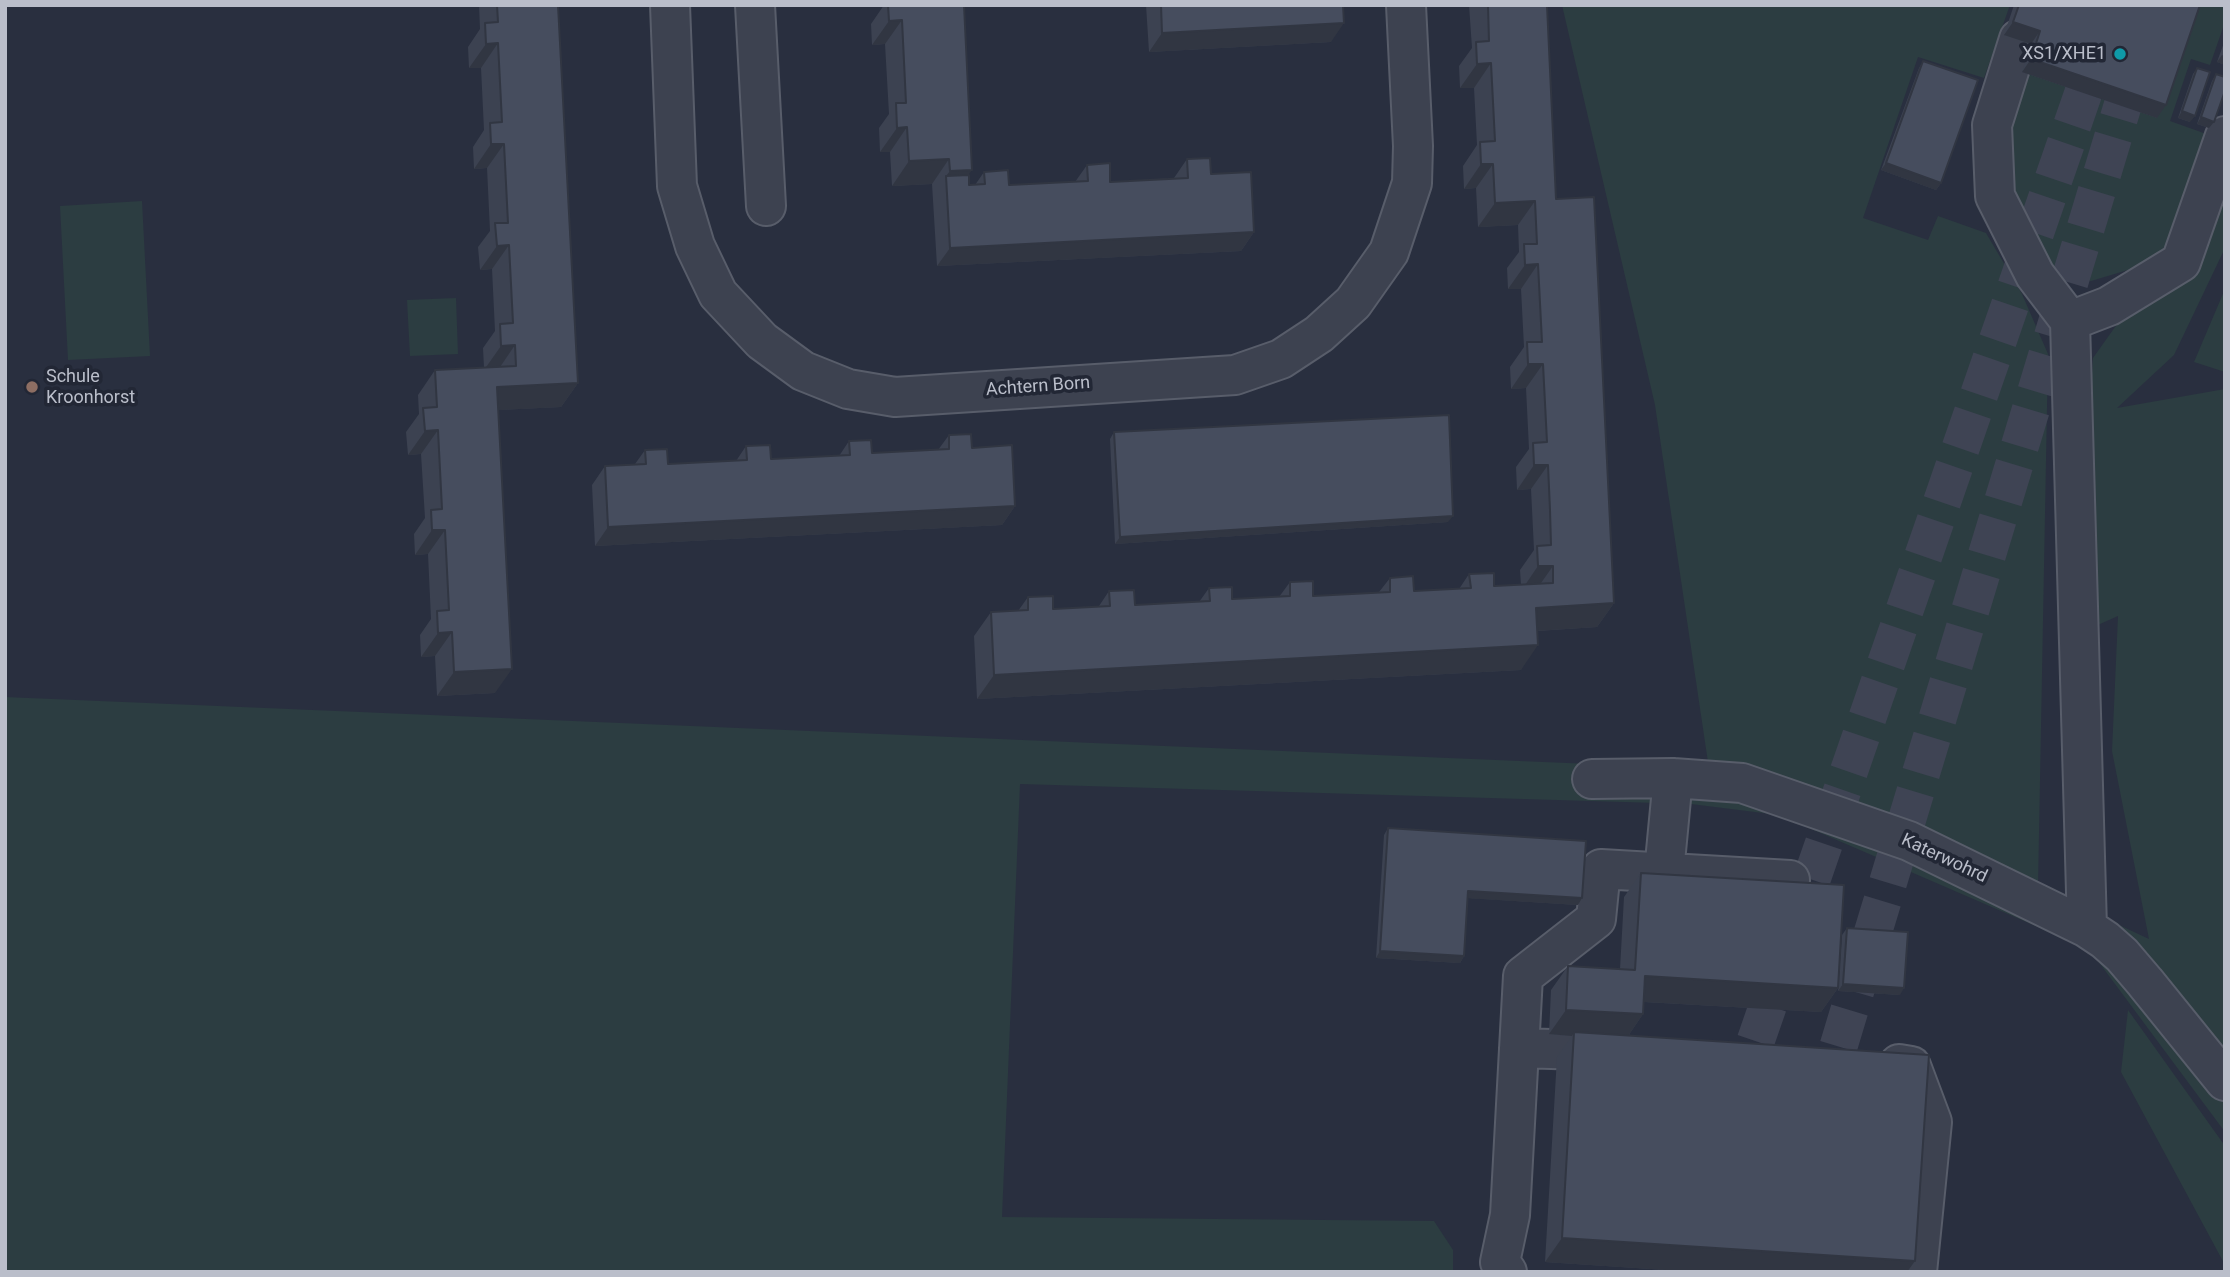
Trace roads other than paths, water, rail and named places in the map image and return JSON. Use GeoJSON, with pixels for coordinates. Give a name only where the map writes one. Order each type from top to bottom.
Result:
{"type":"FeatureCollection","features":[{"type":"Feature","properties":{"kind":"street","name":"Achtern Born"},"geometry":{"type":"LineString","coordinates":[[670,5],[677,186],[695,246],[718,294],[762,341],[803,371],[848,389],[895,397],[1235,375],[1281,359],[1319,334],[1353,303],[1389,252],[1412,183],[1413,146],[1406,5]]}},
{"type":"Feature","properties":{"kind":"street"},"geometry":{"type":"LineString","coordinates":[[755,5],[766,206]]}},
{"type":"Feature","properties":{"kind":"street"},"geometry":{"type":"LineString","coordinates":[[2019,39],[1992,125],[1994,196],[2035,275],[2070,321],[2087,928]]}},
{"type":"Feature","properties":{"kind":"street"},"geometry":{"type":"LineString","coordinates":[[2070,321],[2109,306],[2181,262],[2225,136]]}},
{"type":"Feature","properties":{"kind":"street"},"geometry":{"type":"LineString","coordinates":[[1664,872],[1673,778]]}},
{"type":"Feature","properties":{"kind":"street","name":"Katerwohrd"},"geometry":{"type":"LineString","coordinates":[[1592,779],[1673,778],[1742,783],[1909,841],[2087,928],[2122,955],[2225,1081]]}},
{"type":"Feature","properties":{"kind":"street"},"geometry":{"type":"LineString","coordinates":[[1507,1272],[1500,1262],[1510,1216],[1523,976],[1596,919],[1601,869],[1790,880]]}},
{"type":"Feature","properties":{"kind":"street"},"geometry":{"type":"LineString","coordinates":[[1519,1048],[1654,1052]]}},
{"type":"Feature","properties":{"kind":"street"},"geometry":{"type":"LineString","coordinates":[[1863,1061],[1911,1066],[1932,1122],[1917,1272]]}},
{"type":"Feature","properties":{"kind":"tunnel"},"geometry":{"type":"LineString","coordinates":[[1737,1095],[2093,65]]}},
{"type":"Feature","properties":{"kind":"tunnel"},"geometry":{"type":"LineString","coordinates":[[1822,1101],[2131,78]]}},
{"type":"Feature","properties":{"kind":"place","name":"XS1/XHE1"},"geometry":{"type":"Point","coordinates":[2120,54]}},
{"type":"Feature","properties":{"kind":"place","name":"Schule Kroonhorst"},"geometry":{"type":"Point","coordinates":[32,387]}}]}
